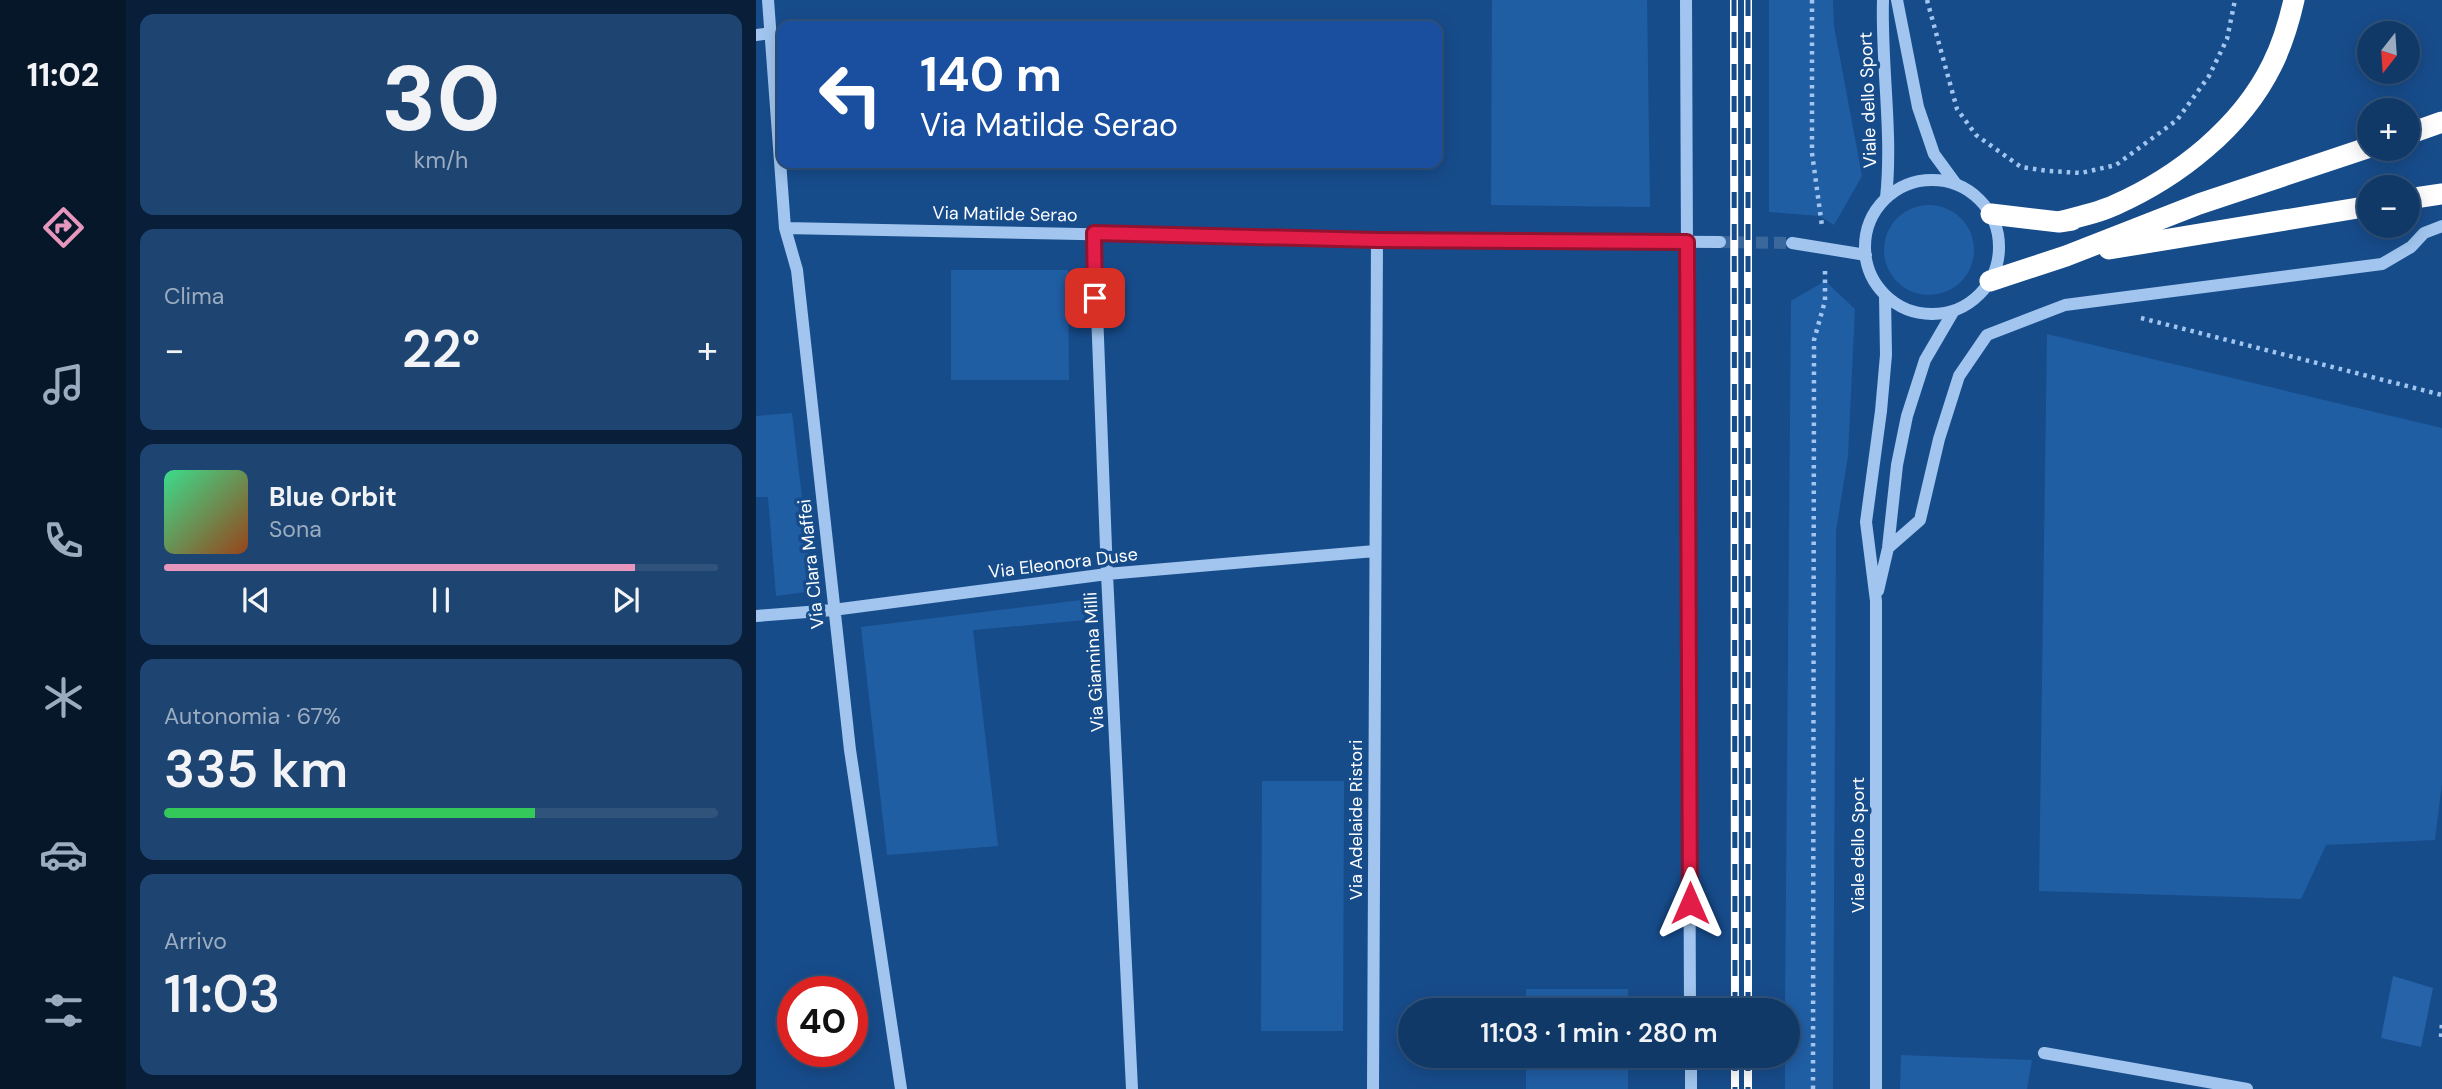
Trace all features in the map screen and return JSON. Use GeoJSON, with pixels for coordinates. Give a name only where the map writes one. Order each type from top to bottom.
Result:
{"type":"FeatureCollection","features":[{"type":"Feature","properties":{"kind":"highway"},"geometry":{"type":"LineString","coordinates":[[2059,222],[2114,206],[2165,178],[2212,143],[2252,98],[2271,66],[2288,25],[2294,0]]}},
{"type":"Feature","properties":{"kind":"highway"},"geometry":{"type":"LineString","coordinates":[[2420,130],[2442,122]]}},
{"type":"Feature","properties":{"kind":"highway"},"geometry":{"type":"LineString","coordinates":[[1990,281],[2066,256],[2199,204],[2357,151]]}},
{"type":"Feature","properties":{"kind":"highway"},"geometry":{"type":"LineString","coordinates":[[2420,197],[2442,194]]}},
{"type":"Feature","properties":{"kind":"highway"},"geometry":{"type":"LineString","coordinates":[[1991,215],[2059,222],[2199,204]]}},
{"type":"Feature","properties":{"kind":"highway"},"geometry":{"type":"LineString","coordinates":[[2066,256],[2357,208]]}},
{"type":"Feature","properties":{"kind":"street","name":"Via Clara Maffei"},"geometry":{"type":"LineString","coordinates":[[768,0],[777,117]]}},
{"type":"Feature","properties":{"kind":"street"},"geometry":{"type":"LineString","coordinates":[[1686,0],[1690,998]]}},
{"type":"Feature","properties":{"kind":"street","name":"Viale dello Sport"},"geometry":{"type":"LineString","coordinates":[[1883,0],[1882,44],[1890,164],[1886,198]]}},
{"type":"Feature","properties":{"kind":"street","name":"Viale dello Sport"},"geometry":{"type":"LineString","coordinates":[[1897,0],[1918,107],[1934,154],[1956,184]]}},
{"type":"Feature","properties":{"kind":"street"},"geometry":{"type":"LineString","coordinates":[[756,35],[771,33]]}},
{"type":"Feature","properties":{"kind":"street","name":"Via Clara Maffei"},"geometry":{"type":"LineString","coordinates":[[781,168],[785,228],[797,270],[850,750],[901,1089]]}},
{"type":"Feature","properties":{"kind":"street"},"geometry":{"type":"LineString","coordinates":[[1920,181],[1956,184],[1976,197],[1991,215],[2000,244],[1999,257],[1990,281],[1979,296],[1953,312],[1935,315],[1909,310],[1885,296],[1868,270],[1864,248],[1870,220],[1886,198],[1898,189],[1920,181]]}},
{"type":"Feature","properties":{"kind":"street"},"geometry":{"type":"LineString","coordinates":[[1888,548],[1920,520],[1959,376],[1987,335],[2064,305],[2382,264],[2412,247],[2424,233],[2442,226]]}},
{"type":"Feature","properties":{"kind":"street","name":"Via Matilde Serao"},"geometry":{"type":"LineString","coordinates":[[785,228],[1377,240],[1720,242]]}},
{"type":"Feature","properties":{"kind":"street","name":"Via Giannina Milli"},"geometry":{"type":"LineString","coordinates":[[1094,233],[1107,574],[1132,1089]]}},
{"type":"Feature","properties":{"kind":"street","name":"Via Adelaide Ristori"},"geometry":{"type":"LineString","coordinates":[[1373,1089],[1377,240]]}},
{"type":"Feature","properties":{"kind":"street"},"geometry":{"type":"LineString","coordinates":[[1792,243],[1866,254]]}},
{"type":"Feature","properties":{"kind":"street","name":"Viale dello Sport"},"geometry":{"type":"LineString","coordinates":[[1876,1089],[1876,601],[1866,522],[1886,355],[1885,296]]}},
{"type":"Feature","properties":{"kind":"street","name":"Viale dello Sport"},"geometry":{"type":"LineString","coordinates":[[1876,601],[1888,548],[1897,465],[1907,416],[1925,360],[1953,312]]}},
{"type":"Feature","properties":{"kind":"street","name":"Via Eleonora Duse"},"geometry":{"type":"LineString","coordinates":[[756,616],[834,610],[1107,574],[1375,551]]}},
{"type":"Feature","properties":{"kind":"street"},"geometry":{"type":"LineString","coordinates":[[2044,1053],[2247,1089]]}},
{"type":"Feature","properties":{"kind":"street"},"geometry":{"type":"LineString","coordinates":[[1691,1068],[1691,1089]]}},
{"type":"Feature","properties":{"kind":"path"},"geometry":{"type":"LineString","coordinates":[[1812,0],[1812,153],[1825,248],[1825,301],[1814,340],[1813,1089]]}},
{"type":"Feature","properties":{"kind":"path"},"geometry":{"type":"LineString","coordinates":[[1927,0],[1957,109],[1976,135],[2021,167],[2081,173],[2116,165],[2177,120],[2209,76],[2227,39],[2235,0]]}},
{"type":"Feature","properties":{"kind":"path"},"geometry":{"type":"LineString","coordinates":[[2137,316],[2442,395]]}},
{"type":"Feature","properties":{"kind":"path"},"geometry":{"type":"LineString","coordinates":[[2441,1037],[2442,1023]]}},
{"type":"Feature","properties":{"kind":"shaded area"},"geometry":{"type":"Polygon","coordinates":[[[1492,0],[1647,0],[1650,207],[1491,205],[1492,0]]]}},
{"type":"Feature","properties":{"kind":"shaded area"},"geometry":{"type":"Polygon","coordinates":[[[1769,0],[1833,0],[1834,26],[1862,176],[1834,225],[1820,216],[1769,212],[1769,0]]]}},
{"type":"Feature","properties":{"kind":"shaded area"},"geometry":{"type":"Polygon","coordinates":[[[1929,205],[1946,209],[1961,218],[1970,233],[1974,250],[1970,267],[1961,282],[1946,291],[1929,295],[1912,291],[1897,282],[1888,267],[1884,250],[1888,233],[1897,218],[1912,209],[1929,205]]]}},
{"type":"Feature","properties":{"kind":"shaded area"},"geometry":{"type":"Polygon","coordinates":[[[951,270],[1068,270],[1069,380],[951,380],[951,270]]]}},
{"type":"Feature","properties":{"kind":"shaded area"},"geometry":{"type":"Polygon","coordinates":[[[1825,281],[1855,309],[1848,456],[1836,531],[1833,1089],[1785,1089],[1785,1068],[1800,1068],[1800,998],[1785,998],[1791,301],[1825,281]]]}},
{"type":"Feature","properties":{"kind":"shaded area"},"geometry":{"type":"Polygon","coordinates":[[[2047,334],[2442,428],[2442,783],[2435,840],[2326,845],[2301,899],[2039,891],[2047,334]]]}},
{"type":"Feature","properties":{"kind":"shaded area"},"geometry":{"type":"Polygon","coordinates":[[[792,413],[813,591],[776,596],[768,497],[756,497],[756,416],[792,413]]]}},
{"type":"Feature","properties":{"kind":"shaded area"},"geometry":{"type":"Polygon","coordinates":[[[1082,600],[1085,620],[973,630],[998,846],[887,855],[861,627],[1082,600]]]}},
{"type":"Feature","properties":{"kind":"shaded area"},"geometry":{"type":"Polygon","coordinates":[[[1262,781],[1344,781],[1343,1031],[1261,1031],[1262,781]]]}},
{"type":"Feature","properties":{"kind":"shaded area"},"geometry":{"type":"Polygon","coordinates":[[[1526,989],[1628,989],[1628,998],[1526,998],[1526,989]]]}},
{"type":"Feature","properties":{"kind":"shaded area"},"geometry":{"type":"Polygon","coordinates":[[[1901,1055],[2032,1060],[2027,1089],[1900,1089],[1901,1055]]]}},
{"type":"Feature","properties":{"kind":"shaded area"},"geometry":{"type":"Polygon","coordinates":[[[1526,1068],[1628,1068],[1628,1089],[1526,1089],[1526,1068]]]}},
{"type":"Feature","properties":{"kind":"building"},"geometry":{"type":"Polygon","coordinates":[[[2393,976],[2433,988],[2421,1047],[2381,1038],[2393,976]]]}},
{"type":"Feature","properties":{"kind":"tunnel"},"geometry":{"type":"LineString","coordinates":[[1720,242],[1792,243]]}},
{"type":"Feature","properties":{"kind":"railway"},"geometry":{"type":"LineString","coordinates":[[1734,0],[1735,998]]}},
{"type":"Feature","properties":{"kind":"railway"},"geometry":{"type":"LineString","coordinates":[[1748,0],[1748,998]]}},
{"type":"Feature","properties":{"kind":"railway"},"geometry":{"type":"LineString","coordinates":[[1735,1068],[1735,1089]]}},
{"type":"Feature","properties":{"kind":"railway"},"geometry":{"type":"LineString","coordinates":[[1748,1068],[1748,1089]]}},
{"type":"Feature","properties":{"kind":"route"},"geometry":{"type":"LineString","coordinates":[[1095,298],[1094,233],[1377,240],[1687,242],[1690,903]]}}]}
